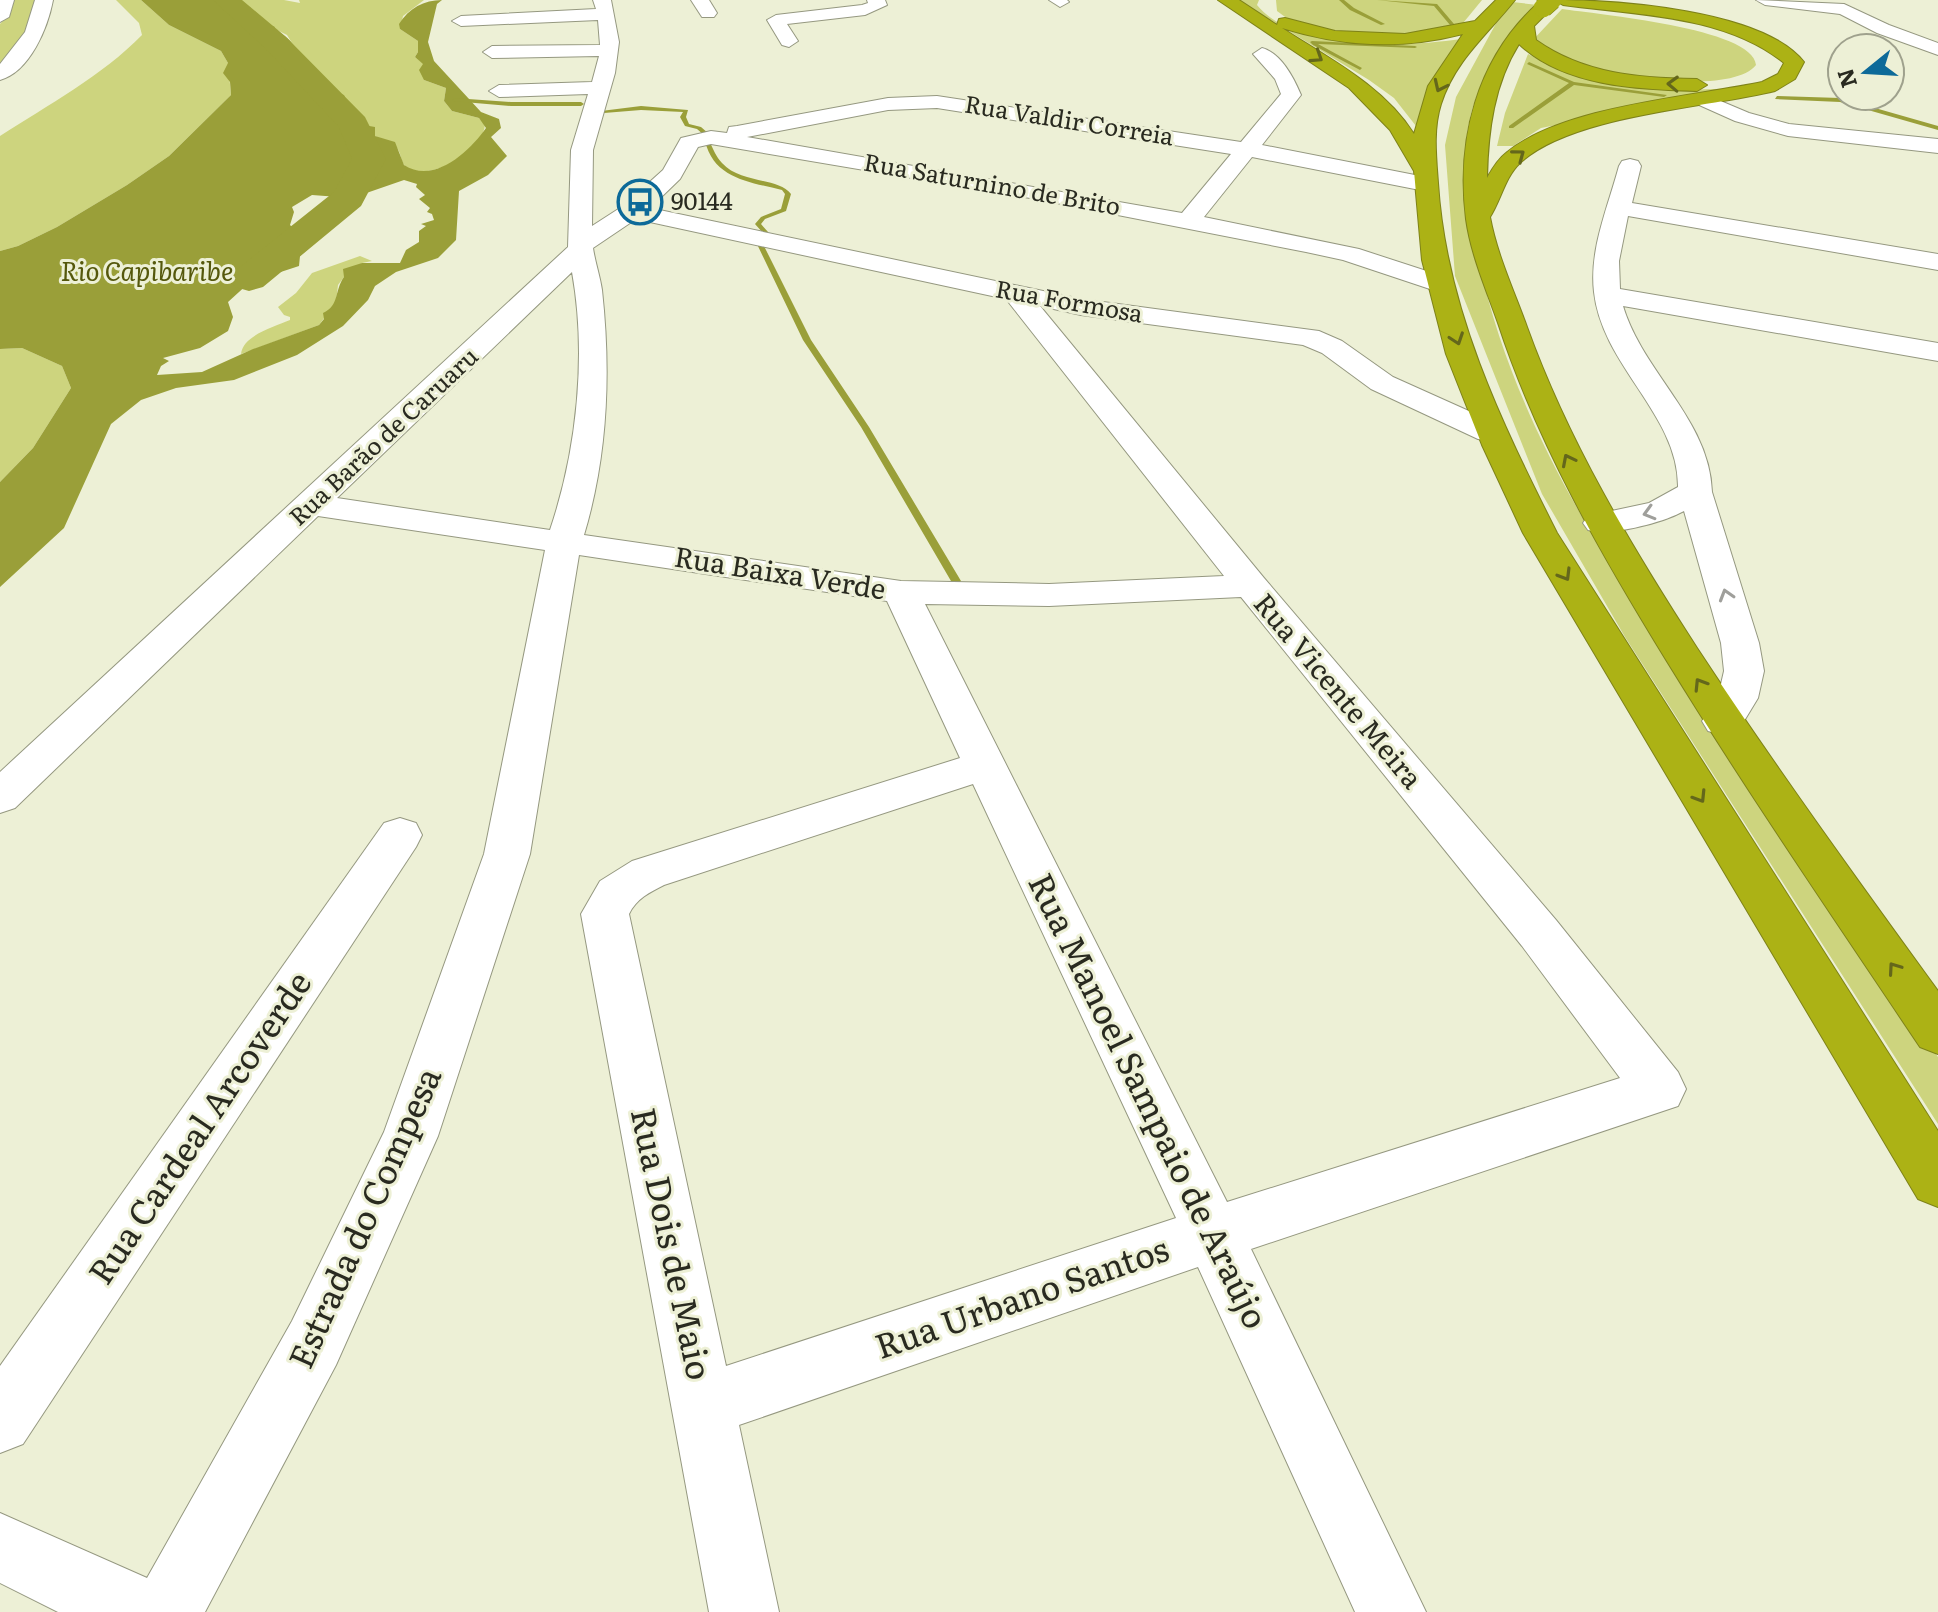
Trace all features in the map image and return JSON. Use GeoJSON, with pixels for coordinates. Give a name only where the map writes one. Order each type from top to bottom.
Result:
{"type":"FeatureCollection","features":[{"type":"Feature","properties":{"kind":"highway"},"geometry":{"type":"LineString","coordinates":[[1227,0],[1356,84],[1399,127],[1425,177]]}},
{"type":"Feature","properties":{"kind":"highway"},"geometry":{"type":"LineString","coordinates":[[1478,219],[1501,172],[1514,157],[1533,144],[1570,130],[1627,115],[1768,87],[1785,79],[1794,62],[1784,50],[1737,30],[1563,0]]}},
{"type":"Feature","properties":{"kind":"highway"},"geometry":{"type":"LineString","coordinates":[[1267,6],[1269,13],[1282,22],[1368,41],[1426,39],[1519,9],[1672,22],[1743,42],[1762,55],[1768,64],[1744,78],[1708,84],[1656,84],[1613,78],[1554,61],[1527,42],[1519,9]]}},
{"type":"Feature","properties":{"kind":"highway"},"geometry":{"type":"LineString","coordinates":[[1519,9],[1441,81],[1426,121],[1425,177],[1439,284],[1489,432],[1547,545],[1938,1181]]}},
{"type":"Feature","properties":{"kind":"highway"},"geometry":{"type":"LineString","coordinates":[[1519,9],[1481,125],[1476,177],[1478,219],[1523,361],[1554,434],[1600,523],[1723,721],[1938,1032]]}},
{"type":"Feature","properties":{"kind":"street"},"geometry":{"type":"LineString","coordinates":[[0,17],[5,0]]}},
{"type":"Feature","properties":{"kind":"street"},"geometry":{"type":"LineString","coordinates":[[0,74],[20,56],[34,35],[44,0]]}},
{"type":"Feature","properties":{"kind":"street"},"geometry":{"type":"LineString","coordinates":[[482,4],[570,0]]}},
{"type":"Feature","properties":{"kind":"street"},"geometry":{"type":"LineString","coordinates":[[789,41],[776,20],[865,10],[878,5],[876,0]]}},
{"type":"Feature","properties":{"kind":"street"},"geometry":{"type":"LineString","coordinates":[[1765,0],[1844,9],[1883,29],[1938,49]]}},
{"type":"Feature","properties":{"kind":"street"},"geometry":{"type":"LineString","coordinates":[[461,21],[605,42]]}},
{"type":"Feature","properties":{"kind":"street"},"geometry":{"type":"LineString","coordinates":[[605,42],[493,63],[605,42]]}},
{"type":"Feature","properties":{"kind":"street"},"geometry":{"type":"LineString","coordinates":[[564,541],[579,498],[589,450],[592,396],[587,285],[581,246],[582,148],[605,42]]}},
{"type":"Feature","properties":{"kind":"street"},"geometry":{"type":"LineString","coordinates":[[1188,221],[1291,95],[1289,85],[1262,54]]}},
{"type":"Feature","properties":{"kind":"street"},"geometry":{"type":"LineString","coordinates":[[1704,100],[1742,117],[1788,130],[1938,146]]}},
{"type":"Feature","properties":{"kind":"street","name":"Rua Valdir Correia"},"geometry":{"type":"LineString","coordinates":[[711,137],[865,108],[937,102],[1425,177]]}},
{"type":"Feature","properties":{"kind":"street"},"geometry":{"type":"LineString","coordinates":[[581,246],[632,211],[672,174],[689,143],[711,137]]}},
{"type":"Feature","properties":{"kind":"street","name":"Rua Saturnino de Brito"},"geometry":{"type":"LineString","coordinates":[[711,137],[1188,221],[1350,254],[1439,284]]}},
{"type":"Feature","properties":{"kind":"street"},"geometry":{"type":"LineString","coordinates":[[1630,166],[1605,267],[1607,295],[1623,344],[1690,448],[1697,471],[1695,492],[1744,671],[1738,698],[1723,721]]}},
{"type":"Feature","properties":{"kind":"street"},"geometry":{"type":"LineString","coordinates":[[1621,208],[1938,262]]}},
{"type":"Feature","properties":{"kind":"street","name":"Rua Formosa"},"geometry":{"type":"LineString","coordinates":[[632,211],[1081,307],[1309,337],[1332,347],[1382,383],[1489,432]]}},
{"type":"Feature","properties":{"kind":"street","name":"Rua Barão de Caruaru"},"geometry":{"type":"LineString","coordinates":[[0,797],[542,287],[581,246]]}},
{"type":"Feature","properties":{"kind":"street"},"geometry":{"type":"LineString","coordinates":[[542,287],[587,285]]}},
{"type":"Feature","properties":{"kind":"street","name":"Rua Vicente Meira"},"geometry":{"type":"LineString","coordinates":[[1016,294],[1251,586],[1539,933],[1659,1089]]}},
{"type":"Feature","properties":{"kind":"street"},"geometry":{"type":"LineString","coordinates":[[1607,295],[1938,352]]}},
{"type":"Feature","properties":{"kind":"street"},"geometry":{"type":"LineString","coordinates":[[1600,523],[1659,511],[1695,492]]}},
{"type":"Feature","properties":{"kind":"street","name":"Rua Baixa Verde"},"geometry":{"type":"LineString","coordinates":[[312,505],[901,592],[1049,595],[1251,586]]}},
{"type":"Feature","properties":{"kind":"street","name":"Estrada do Compesa"},"geometry":{"type":"LineString","coordinates":[[167,1612],[314,1343],[410,1136],[507,854],[564,541]]}},
{"type":"Feature","properties":{"kind":"street","name":"Rua Manoel Sampaio de Araújo"},"geometry":{"type":"LineString","coordinates":[[901,592],[1213,1234],[1391,1612]]}},
{"type":"Feature","properties":{"kind":"street","name":"Rua Dois de Maio"},"geometry":{"type":"LineString","coordinates":[[744,1612],[605,914],[611,897],[626,883],[675,864],[985,765]]}},
{"type":"Feature","properties":{"kind":"street","name":"Rua Cardeal Arcoverde"},"geometry":{"type":"LineString","coordinates":[[0,1421],[400,835]]}},
{"type":"Feature","properties":{"kind":"street","name":"Rua Urbano Santos"},"geometry":{"type":"LineString","coordinates":[[704,1405],[1213,1234],[1659,1089]]}},
{"type":"Feature","properties":{"kind":"street"},"geometry":{"type":"LineString","coordinates":[[0,1547],[103,1605]]}},
{"type":"Feature","properties":{"kind":"green space"},"geometry":{"type":"Polygon","coordinates":[[[14,0],[41,0],[40,11],[0,71],[0,24],[9,14],[14,0]]]}},
{"type":"Feature","properties":{"kind":"green space"},"geometry":{"type":"Polygon","coordinates":[[[116,0],[141,0],[169,25],[221,51],[228,63],[231,95],[169,156],[127,185],[57,227],[0,251],[0,136],[92,77],[142,35],[139,23],[116,0]]]}},
{"type":"Feature","properties":{"kind":"green space"},"geometry":{"type":"Polygon","coordinates":[[[234,0],[300,3],[299,0],[424,0],[403,16],[400,29],[418,41],[415,57],[424,64],[424,80],[446,88],[444,101],[452,111],[479,118],[485,124],[483,134],[467,153],[444,166],[432,170],[410,169],[397,148],[375,136],[375,131],[350,114],[339,93],[317,92],[306,83],[307,67],[287,35],[249,16],[234,0]]]}},
{"type":"Feature","properties":{"kind":"green space"},"geometry":{"type":"Polygon","coordinates":[[[1238,0],[1259,0],[1257,5],[1274,20],[1324,39],[1412,44],[1461,39],[1416,126],[1394,98],[1369,80],[1238,0]]]}},
{"type":"Feature","properties":{"kind":"green space"},"geometry":{"type":"Polygon","coordinates":[[[1276,0],[1482,0],[1459,28],[1439,34],[1341,35],[1292,22],[1277,11],[1276,0]]]}},
{"type":"Feature","properties":{"kind":"green space"},"geometry":{"type":"Polygon","coordinates":[[[1512,2],[1538,5],[1486,74],[1471,113],[1465,172],[1479,261],[1496,326],[1519,389],[1546,450],[1612,567],[1938,1057],[1938,1124],[1625,637],[1542,494],[1455,276],[1445,145],[1456,97],[1500,16],[1512,2]]]}},
{"type":"Feature","properties":{"kind":"green space"},"geometry":{"type":"Polygon","coordinates":[[[1562,9],[1702,32],[1729,41],[1748,52],[1756,65],[1744,74],[1726,79],[1679,82],[1585,70],[1532,41],[1562,9]]]}},
{"type":"Feature","properties":{"kind":"green space"},"geometry":{"type":"Polygon","coordinates":[[[1528,54],[1553,66],[1608,82],[1664,89],[1749,87],[1541,128],[1513,146],[1497,146],[1505,113],[1528,54]]]}},
{"type":"Feature","properties":{"kind":"green space"},"geometry":{"type":"Polygon","coordinates":[[[360,256],[372,261],[362,263],[344,277],[338,285],[336,302],[319,325],[241,354],[243,347],[253,337],[290,320],[278,307],[296,293],[312,273],[360,256]]]}},
{"type":"Feature","properties":{"kind":"green space"},"geometry":{"type":"Polygon","coordinates":[[[22,348],[62,366],[71,388],[33,448],[0,482],[0,349],[22,348]]]}},
{"type":"Feature","properties":{"kind":"water","name":"Rio Capibaribe"},"geometry":{"type":"Polygon","coordinates":[[[141,0],[234,0],[251,8],[247,13],[249,16],[275,27],[273,30],[292,43],[312,75],[306,83],[317,92],[327,89],[344,95],[356,120],[375,127],[375,136],[395,142],[404,165],[427,171],[450,163],[461,155],[486,128],[479,118],[452,111],[444,101],[446,88],[424,80],[419,70],[423,64],[415,57],[418,41],[400,29],[399,24],[412,9],[423,3],[442,0],[437,4],[428,42],[434,61],[481,112],[499,119],[501,128],[491,137],[507,156],[488,175],[459,191],[456,240],[438,258],[396,272],[375,286],[368,300],[343,326],[297,355],[234,380],[176,388],[141,400],[111,424],[64,528],[0,587],[0,482],[33,448],[71,388],[62,366],[22,348],[0,349],[0,251],[57,227],[127,185],[169,156],[231,95],[230,82],[223,73],[228,63],[221,51],[169,25],[141,0]],[[404,180],[352,198],[312,195],[292,207],[294,212],[290,225],[294,229],[330,219],[324,235],[300,256],[299,266],[250,282],[228,302],[233,317],[228,331],[200,348],[163,358],[169,361],[161,366],[157,375],[202,372],[319,325],[324,319],[323,313],[334,302],[344,277],[343,269],[362,263],[400,263],[406,250],[419,242],[419,231],[426,226],[421,224],[434,220],[432,214],[427,212],[430,208],[419,199],[425,195],[416,187],[417,184],[404,180]]]}},
{"type":"Feature","properties":{"kind":"waterway","name":"Rio Capibaribe"},"geometry":{"type":"LineString","coordinates":[[226,0],[275,42],[354,124],[369,159],[348,198],[249,279]]}},
{"type":"Feature","properties":{"kind":"waterway"},"geometry":{"type":"LineString","coordinates":[[1341,0],[1383,24]]}},
{"type":"Feature","properties":{"kind":"waterway"},"geometry":{"type":"LineString","coordinates":[[1379,0],[1435,5],[1452,24]]}},
{"type":"Feature","properties":{"kind":"waterway"},"geometry":{"type":"LineString","coordinates":[[1312,42],[1415,47]]}},
{"type":"Feature","properties":{"kind":"waterway"},"geometry":{"type":"LineString","coordinates":[[1315,44],[1360,69]]}},
{"type":"Feature","properties":{"kind":"waterway"},"geometry":{"type":"LineString","coordinates":[[1529,63],[1573,83]]}},
{"type":"Feature","properties":{"kind":"waterway"},"geometry":{"type":"LineString","coordinates":[[1511,127],[1573,83]]}},
{"type":"Feature","properties":{"kind":"waterway"},"geometry":{"type":"LineString","coordinates":[[1573,83],[1664,95]]}},
{"type":"Feature","properties":{"kind":"waterway"},"geometry":{"type":"LineString","coordinates":[[1777,98],[1840,100],[1938,128]]}},
{"type":"Feature","properties":{"kind":"waterway"},"geometry":{"type":"LineString","coordinates":[[454,100],[581,104]]}},
{"type":"Feature","properties":{"kind":"waterway"},"geometry":{"type":"LineString","coordinates":[[604,111],[641,108],[686,111],[683,117],[687,125],[699,128],[706,134]]}},
{"type":"Feature","properties":{"kind":"waterway"},"geometry":{"type":"LineString","coordinates":[[707,142],[713,155],[728,172],[784,189],[788,194],[784,210],[763,218],[758,224],[765,232]]}},
{"type":"Feature","properties":{"kind":"waterway"},"geometry":{"type":"LineString","coordinates":[[759,242],[807,340],[865,427],[956,581]]}},
{"type":"Feature","properties":{"kind":"place","name":"90144"},"geometry":{"type":"Point","coordinates":[640,202]}}]}
